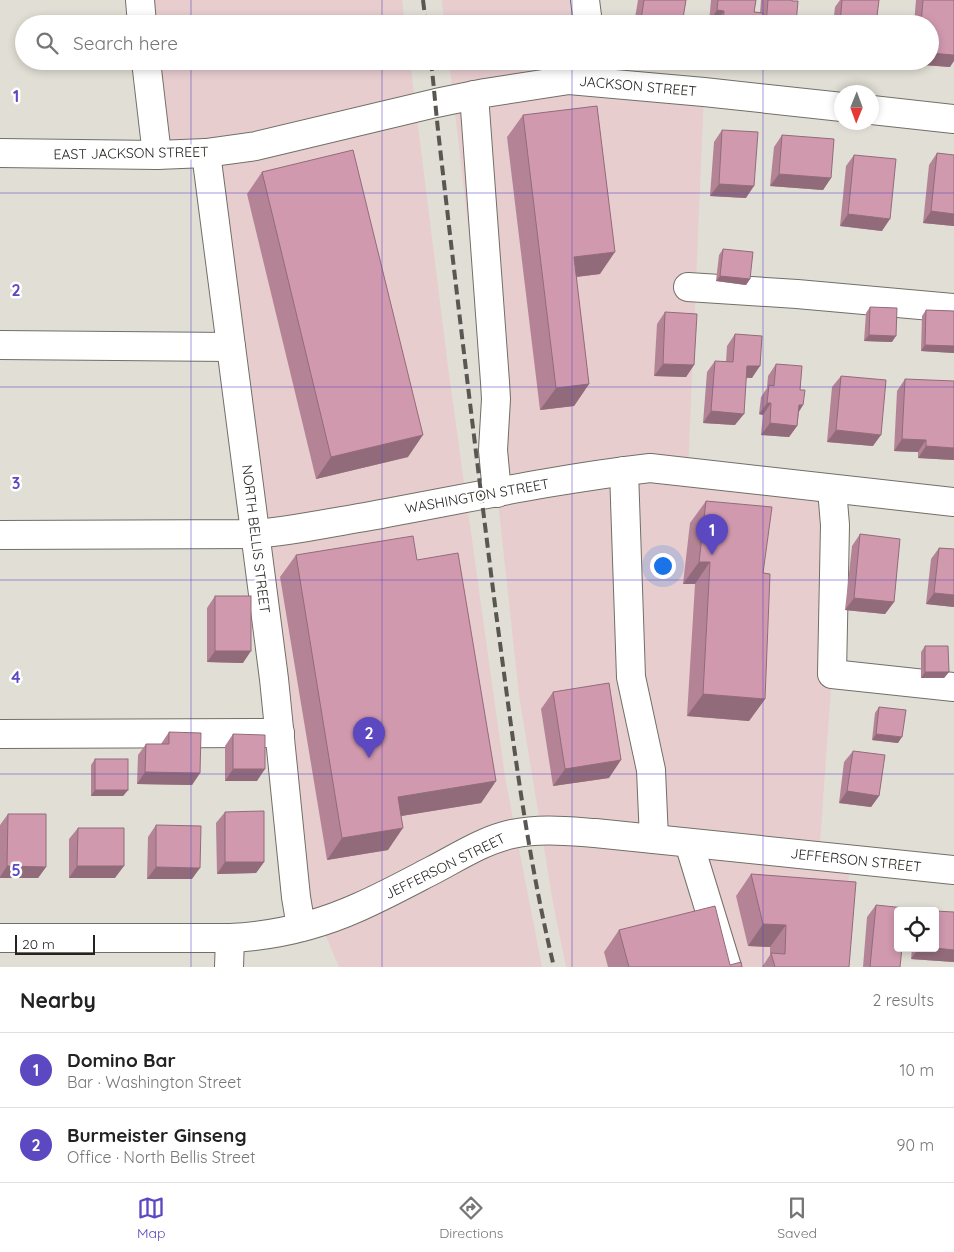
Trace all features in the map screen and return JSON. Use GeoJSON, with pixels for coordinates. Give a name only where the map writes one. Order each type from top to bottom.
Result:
{"type":"FeatureCollection","features":[{"type":"Feature","properties":{"kind":"street"},"geometry":{"type":"LineString","coordinates":[[140,0],[141,15]]}},
{"type":"Feature","properties":{"kind":"street"},"geometry":{"type":"LineString","coordinates":[[585,0],[587,15]]}},
{"type":"Feature","properties":{"kind":"street"},"geometry":{"type":"LineString","coordinates":[[147,70],[157,155]]}},
{"type":"Feature","properties":{"kind":"street","name":"JACKSON STREET"},"geometry":{"type":"LineString","coordinates":[[436,103],[569,80],[586,71],[704,92],[834,106]]}},
{"type":"Feature","properties":{"kind":"street"},"geometry":{"type":"LineString","coordinates":[[474,95],[496,382],[493,450],[497,493]]}},
{"type":"Feature","properties":{"kind":"street","name":"EAST JACKSON STREET"},"geometry":{"type":"LineString","coordinates":[[0,153],[157,155],[206,152],[256,146],[436,103]]}},
{"type":"Feature","properties":{"kind":"street"},"geometry":{"type":"LineString","coordinates":[[879,111],[954,119]]}},
{"type":"Feature","properties":{"kind":"street","name":"NORTH BELLIS STREET"},"geometry":{"type":"LineString","coordinates":[[206,152],[276,694],[296,897],[301,927]]}},
{"type":"Feature","properties":{"kind":"street"},"geometry":{"type":"LineString","coordinates":[[688,287],[797,294],[954,308]]}},
{"type":"Feature","properties":{"kind":"street"},"geometry":{"type":"LineString","coordinates":[[0,345],[231,347]]}},
{"type":"Feature","properties":{"kind":"street","name":"WASHINGTON STREET"},"geometry":{"type":"LineString","coordinates":[[0,535],[256,534],[296,529],[650,468],[954,502]]}},
{"type":"Feature","properties":{"kind":"street"},"geometry":{"type":"LineString","coordinates":[[624,471],[631,677],[651,770],[654,839]]}},
{"type":"Feature","properties":{"kind":"street"},"geometry":{"type":"LineString","coordinates":[[832,489],[835,525],[832,674],[954,687]]}},
{"type":"Feature","properties":{"kind":"street"},"geometry":{"type":"LineString","coordinates":[[0,734],[280,734]]}},
{"type":"Feature","properties":{"kind":"street","name":"JEFFERSON STREET"},"geometry":{"type":"LineString","coordinates":[[0,938],[230,938],[266,935],[301,927],[360,907],[484,844],[511,834],[536,830],[654,839],[954,870]]}},
{"type":"Feature","properties":{"kind":"street"},"geometry":{"type":"LineString","coordinates":[[689,843],[728,967]]}},
{"type":"Feature","properties":{"kind":"street"},"geometry":{"type":"LineString","coordinates":[[230,938],[230,967]]}},
{"type":"Feature","properties":{"kind":"shaded area"},"geometry":{"type":"Polygon","coordinates":[[[140,0],[402,0],[404,15],[141,15],[140,0]]]}},
{"type":"Feature","properties":{"kind":"shaded area"},"geometry":{"type":"Polygon","coordinates":[[[442,0],[585,0],[587,15],[443,15],[442,0]]]}},
{"type":"Feature","properties":{"kind":"shaded area"},"geometry":{"type":"Polygon","coordinates":[[[147,70],[411,70],[448,367],[505,777],[542,967],[339,967],[320,922],[301,927],[206,153],[157,155],[147,70]]]}},
{"type":"Feature","properties":{"kind":"shaded area"},"geometry":{"type":"Polygon","coordinates":[[[450,70],[586,70],[585,81],[704,92],[688,472],[832,489],[832,674],[819,856],[851,860],[838,967],[566,967],[553,903],[519,695],[450,70]]]}},
{"type":"Feature","properties":{"kind":"building"},"geometry":{"type":"Polygon","coordinates":[[[644,0],[686,0],[684,15],[642,15],[644,0]]]}},
{"type":"Feature","properties":{"kind":"building"},"geometry":{"type":"Polygon","coordinates":[[[718,0],[756,0],[754,12],[763,13],[763,15],[724,15],[724,11],[717,10],[718,0]]]}},
{"type":"Feature","properties":{"kind":"building"},"geometry":{"type":"Polygon","coordinates":[[[768,0],[798,1],[797,15],[767,15],[768,0]]]}},
{"type":"Feature","properties":{"kind":"building"},"geometry":{"type":"Polygon","coordinates":[[[842,0],[879,0],[877,15],[841,15],[842,0]]]}},
{"type":"Feature","properties":{"kind":"building"},"geometry":{"type":"Polygon","coordinates":[[[923,0],[954,0],[954,55],[939,54],[939,15],[922,15],[923,0]]]}},
{"type":"Feature","properties":{"kind":"building"},"geometry":{"type":"Polygon","coordinates":[[[597,106],[615,252],[574,257],[589,384],[556,388],[523,115],[597,106]]]}},
{"type":"Feature","properties":{"kind":"building"},"geometry":{"type":"Polygon","coordinates":[[[722,130],[758,132],[754,186],[719,184],[722,130]]]}},
{"type":"Feature","properties":{"kind":"building"},"geometry":{"type":"Polygon","coordinates":[[[782,135],[834,139],[831,178],[779,174],[782,135]]]}},
{"type":"Feature","properties":{"kind":"building"},"geometry":{"type":"Polygon","coordinates":[[[353,150],[423,435],[331,457],[262,172],[353,150]]]}},
{"type":"Feature","properties":{"kind":"building"},"geometry":{"type":"Polygon","coordinates":[[[937,153],[954,155],[954,214],[931,211],[937,153]]]}},
{"type":"Feature","properties":{"kind":"building"},"geometry":{"type":"Polygon","coordinates":[[[854,155],[896,159],[890,219],[848,214],[854,155]]]}},
{"type":"Feature","properties":{"kind":"building"},"geometry":{"type":"Polygon","coordinates":[[[723,249],[753,252],[750,279],[720,276],[723,249]]]}},
{"type":"Feature","properties":{"kind":"building"},"geometry":{"type":"Polygon","coordinates":[[[870,307],[897,308],[896,336],[869,335],[870,307]]]}},
{"type":"Feature","properties":{"kind":"building"},"geometry":{"type":"Polygon","coordinates":[[[926,310],[954,311],[954,346],[925,345],[926,310]]]}},
{"type":"Feature","properties":{"kind":"building"},"geometry":{"type":"Polygon","coordinates":[[[665,312],[697,314],[694,365],[663,364],[665,312]]]}},
{"type":"Feature","properties":{"kind":"building"},"geometry":{"type":"Polygon","coordinates":[[[735,334],[762,336],[760,366],[747,366],[744,414],[711,411],[715,361],[733,362],[735,334]]]}},
{"type":"Feature","properties":{"kind":"building"},"geometry":{"type":"Polygon","coordinates":[[[776,364],[802,366],[800,390],[805,390],[803,405],[799,405],[797,426],[770,423],[771,403],[767,403],[769,385],[774,386],[776,364]]]}},
{"type":"Feature","properties":{"kind":"building"},"geometry":{"type":"Polygon","coordinates":[[[841,376],[886,380],[881,435],[836,430],[841,376]]]}},
{"type":"Feature","properties":{"kind":"building"},"geometry":{"type":"Polygon","coordinates":[[[905,379],[954,381],[954,448],[926,446],[926,440],[902,439],[905,379]]]}},
{"type":"Feature","properties":{"kind":"building"},"geometry":{"type":"Polygon","coordinates":[[[706,501],[772,507],[763,573],[770,574],[765,699],[703,694],[710,562],[699,562],[706,501]]]}},
{"type":"Feature","properties":{"kind":"building"},"geometry":{"type":"Polygon","coordinates":[[[860,534],[900,539],[894,602],[854,598],[860,534]]]}},
{"type":"Feature","properties":{"kind":"building"},"geometry":{"type":"Polygon","coordinates":[[[413,536],[417,560],[458,553],[496,781],[398,797],[403,828],[342,838],[296,555],[413,536]]]}},
{"type":"Feature","properties":{"kind":"building"},"geometry":{"type":"Polygon","coordinates":[[[939,548],[954,549],[954,595],[934,593],[939,548]]]}},
{"type":"Feature","properties":{"kind":"building"},"geometry":{"type":"Polygon","coordinates":[[[215,596],[251,596],[251,651],[215,651],[215,596]]]}},
{"type":"Feature","properties":{"kind":"building"},"geometry":{"type":"Polygon","coordinates":[[[925,646],[948,646],[949,672],[925,672],[925,646]]]}},
{"type":"Feature","properties":{"kind":"building"},"geometry":{"type":"Polygon","coordinates":[[[609,683],[621,760],[565,769],[553,692],[609,683]]]}},
{"type":"Feature","properties":{"kind":"building"},"geometry":{"type":"Polygon","coordinates":[[[879,707],[906,710],[902,737],[876,734],[879,707]]]}},
{"type":"Feature","properties":{"kind":"building"},"geometry":{"type":"Polygon","coordinates":[[[169,732],[201,733],[200,773],[145,772],[146,744],[169,744],[169,732]]]}},
{"type":"Feature","properties":{"kind":"building"},"geometry":{"type":"Polygon","coordinates":[[[233,734],[265,735],[265,769],[233,769],[233,734]]]}},
{"type":"Feature","properties":{"kind":"building"},"geometry":{"type":"Polygon","coordinates":[[[853,751],[885,755],[879,796],[847,791],[853,751]]]}},
{"type":"Feature","properties":{"kind":"building"},"geometry":{"type":"Polygon","coordinates":[[[95,759],[128,759],[128,790],[95,790],[95,759]]]}},
{"type":"Feature","properties":{"kind":"building"},"geometry":{"type":"Polygon","coordinates":[[[264,811],[264,862],[225,862],[225,812],[264,811]]]}},
{"type":"Feature","properties":{"kind":"building"},"geometry":{"type":"Polygon","coordinates":[[[8,814],[46,814],[46,867],[7,866],[8,814]]]}},
{"type":"Feature","properties":{"kind":"building"},"geometry":{"type":"Polygon","coordinates":[[[156,825],[201,826],[200,868],[156,867],[156,825]]]}},
{"type":"Feature","properties":{"kind":"building"},"geometry":{"type":"Polygon","coordinates":[[[78,828],[124,828],[124,866],[77,866],[78,828]]]}},
{"type":"Feature","properties":{"kind":"building"},"geometry":{"type":"Polygon","coordinates":[[[751,874],[856,882],[849,967],[775,967],[771,953],[785,954],[786,925],[763,924],[751,874]]]}},
{"type":"Feature","properties":{"kind":"building"},"geometry":{"type":"Polygon","coordinates":[[[876,905],[895,907],[894,952],[902,952],[900,967],[870,967],[876,905]]]}},
{"type":"Feature","properties":{"kind":"building"},"geometry":{"type":"Polygon","coordinates":[[[715,906],[730,965],[741,962],[742,967],[629,967],[619,930],[715,906]]]}},
{"type":"Feature","properties":{"kind":"building"},"geometry":{"type":"Polygon","coordinates":[[[939,911],[954,912],[954,950],[939,948],[939,911]]]}},
{"type":"Feature","properties":{"kind":"railway"},"geometry":{"type":"LineString","coordinates":[[423,0],[425,15]]}},
{"type":"Feature","properties":{"kind":"railway"},"geometry":{"type":"LineString","coordinates":[[432,70],[467,376],[520,791],[535,879],[554,967]]}},
{"type":"Feature","properties":{"kind":"place","name":"Domino Bar"},"geometry":{"type":"Point","coordinates":[712,555]}},
{"type":"Feature","properties":{"kind":"place","name":"Burmeister Ginseng"},"geometry":{"type":"Point","coordinates":[369,758]}}]}
